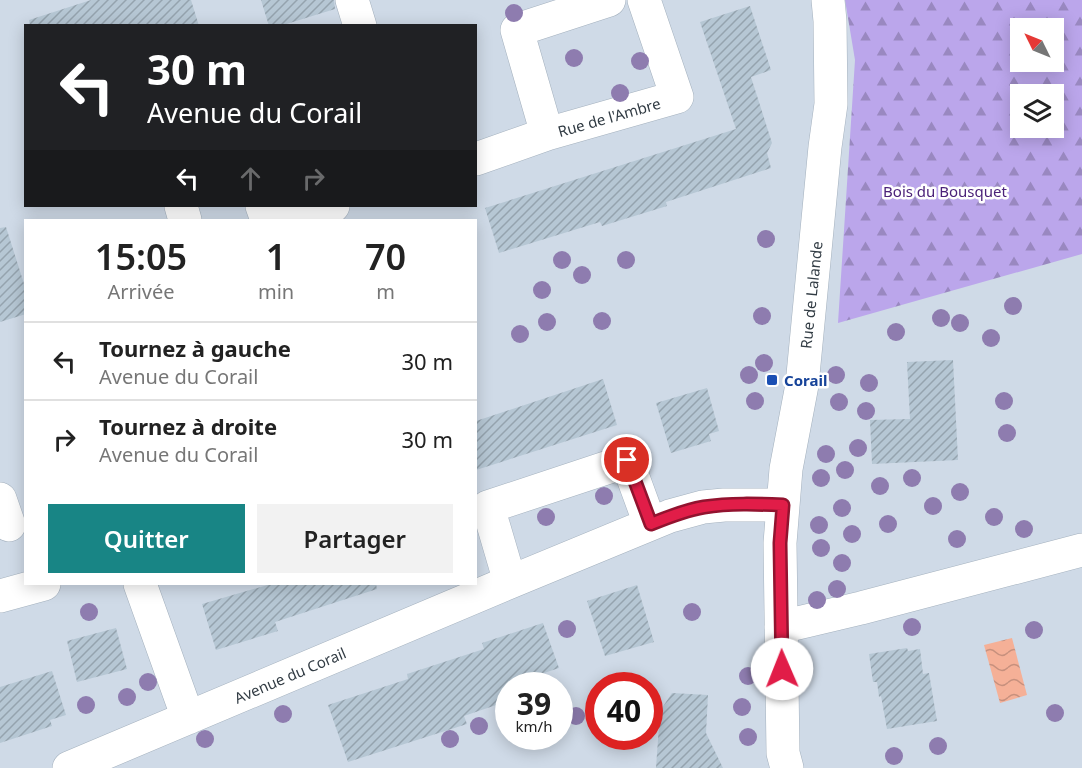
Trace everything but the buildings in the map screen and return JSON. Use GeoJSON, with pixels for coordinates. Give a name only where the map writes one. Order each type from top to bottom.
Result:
{"type":"FeatureCollection","features":[{"type":"Feature","properties":{"kind":"street"},"geometry":{"type":"LineString","coordinates":[[352,0],[359,24]]}},
{"type":"Feature","properties":{"kind":"street","name":"Rue de l'Ambre"},"geometry":{"type":"LineString","coordinates":[[547,134],[517,30],[609,0]]}},
{"type":"Feature","properties":{"kind":"street","name":"Rue de l'Ambre"},"geometry":{"type":"LineString","coordinates":[[477,159],[547,134],[677,97],[644,0]]}},
{"type":"Feature","properties":{"kind":"street","name":"Rue de Lalande"},"geometry":{"type":"LineString","coordinates":[[787,768],[783,753],[780,543],[786,469],[802,385],[831,104],[828,0]]}},
{"type":"Feature","properties":{"kind":"street"},"geometry":{"type":"LineString","coordinates":[[289,219],[330,207]]}},
{"type":"Feature","properties":{"kind":"street"},"geometry":{"type":"LineString","coordinates":[[510,582],[488,507],[627,460],[651,524]]}},
{"type":"Feature","properties":{"kind":"street","name":"Avenue du Corail"},"geometry":{"type":"LineString","coordinates":[[69,768],[670,516],[703,507],[783,505]]}},
{"type":"Feature","properties":{"kind":"street"},"geometry":{"type":"LineString","coordinates":[[782,627],[1082,550]]}},
{"type":"Feature","properties":{"kind":"street"},"geometry":{"type":"LineString","coordinates":[[0,596],[40,585]]}},
{"type":"Feature","properties":{"kind":"street"},"geometry":{"type":"LineString","coordinates":[[140,585],[188,718]]}},
{"type":"Feature","properties":{"kind":"shaded area"},"geometry":{"type":"Polygon","coordinates":[[[0,0],[1082,0],[1082,768],[0,768],[0,0]]]}},
{"type":"Feature","properties":{"kind":"green space","name":"Bois du Bousquet"},"geometry":{"type":"Polygon","coordinates":[[[845,0],[1082,0],[1082,254],[838,323],[855,60],[845,0]]]}},
{"type":"Feature","properties":{"kind":"water"},"geometry":{"type":"Polygon","coordinates":[[[1012,638],[1027,695],[1000,703],[984,645],[1012,638]]]}},
{"type":"Feature","properties":{"kind":"place","name":"Corail"},"geometry":{"type":"Point","coordinates":[772,380]}},
{"type":"Feature","properties":{"kind":"route"},"geometry":{"type":"LineString","coordinates":[[627,460],[651,524],[703,507],[783,505],[780,543],[782,669]]}}]}
